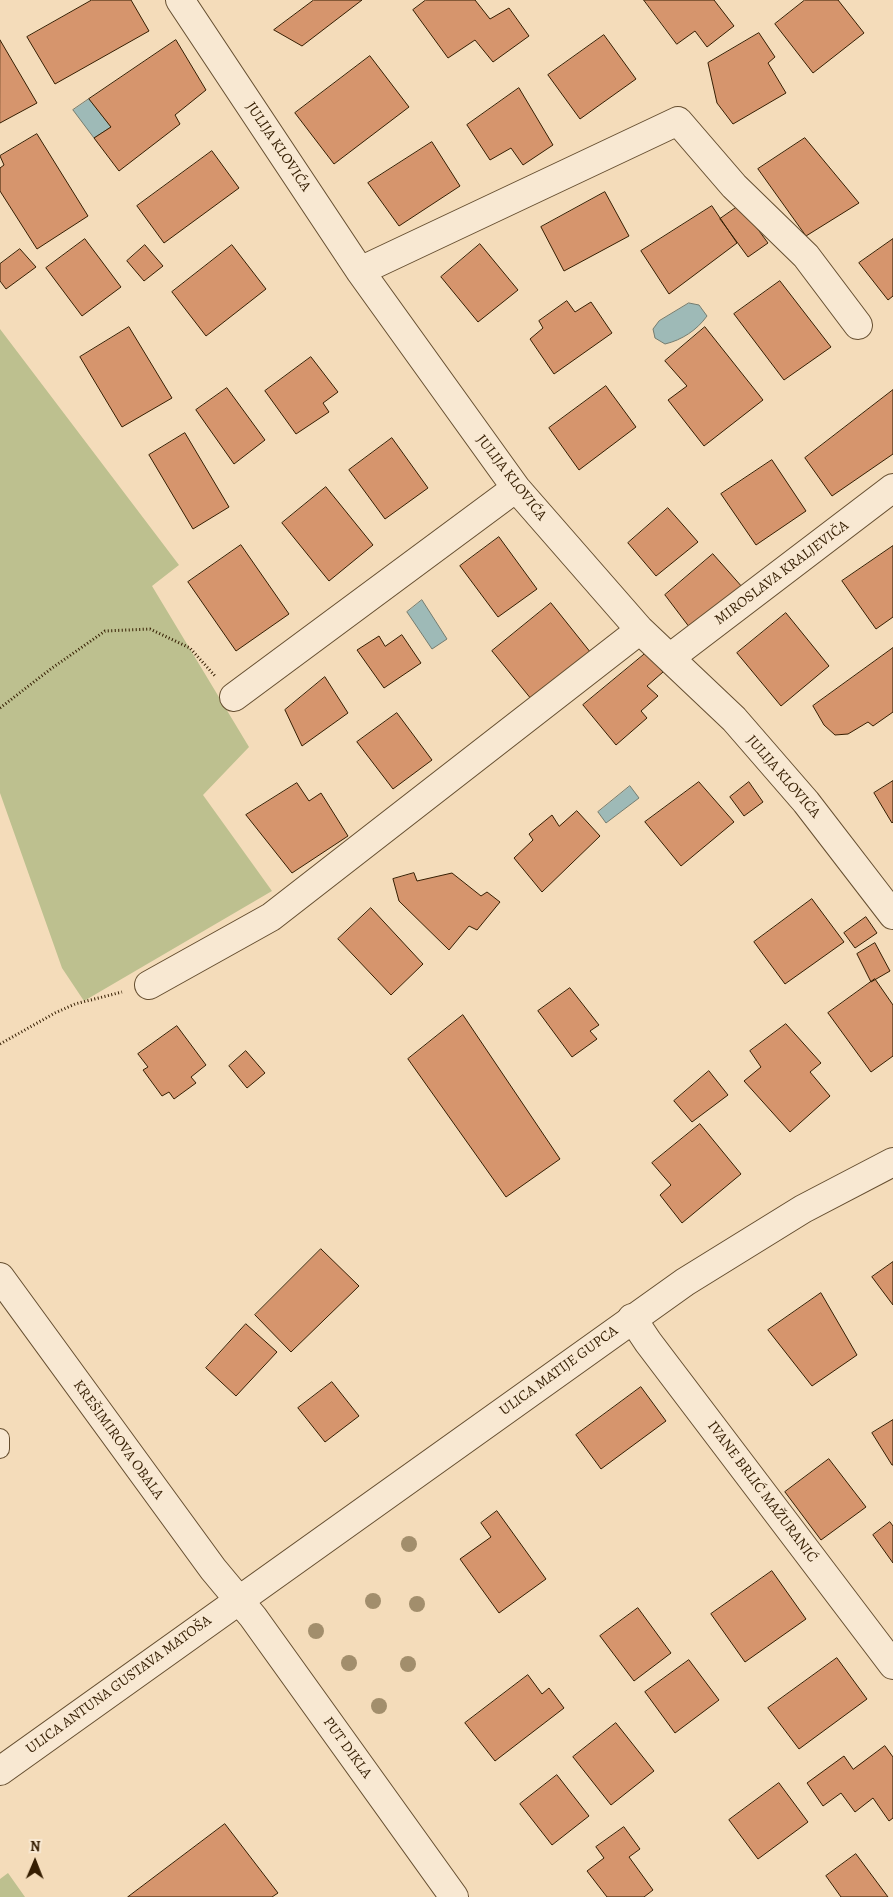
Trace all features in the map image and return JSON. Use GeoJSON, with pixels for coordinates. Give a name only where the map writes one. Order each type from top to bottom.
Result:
{"type":"FeatureCollection","features":[{"type":"Feature","properties":{"kind":"street","name":"JULIJA KLOVIĆA"},"geometry":{"type":"LineString","coordinates":[[180,0],[360,271],[516,488],[640,630],[734,719],[806,802],[893,915]]}},
{"type":"Feature","properties":{"kind":"street"},"geometry":{"type":"LineString","coordinates":[[360,271],[678,121],[734,186],[806,256],[858,325]]}},
{"type":"Feature","properties":{"kind":"street"},"geometry":{"type":"LineString","coordinates":[[234,697],[516,488]]}},
{"type":"Feature","properties":{"kind":"street","name":"MIROSLAVA KRALJEVIČA"},"geometry":{"type":"LineString","coordinates":[[670,657],[893,488]]}},
{"type":"Feature","properties":{"kind":"street"},"geometry":{"type":"LineString","coordinates":[[149,985],[271,917],[640,630]]}},
{"type":"Feature","properties":{"kind":"street","name":"ULICA MATIJE GUPCA"},"geometry":{"type":"LineString","coordinates":[[239,1600],[685,1282],[803,1209],[893,1162]]}},
{"type":"Feature","properties":{"kind":"street","name":"KREŠIMIROVA OBALA"},"geometry":{"type":"LineString","coordinates":[[0,1276],[202,1554],[239,1600]]}},
{"type":"Feature","properties":{"kind":"street","name":"IVANE BRLIĆ MAŽURANIĆ"},"geometry":{"type":"LineString","coordinates":[[632,1318],[648,1342],[893,1665]]}},
{"type":"Feature","properties":{"kind":"street","name":"ULICA ANTUNA GUSTAVA MATOŠA"},"geometry":{"type":"LineString","coordinates":[[0,1771],[239,1600]]}},
{"type":"Feature","properties":{"kind":"street","name":"PUT DIKLA"},"geometry":{"type":"LineString","coordinates":[[239,1600],[454,1897]]}},
{"type":"Feature","properties":{"kind":"lane"},"geometry":{"type":"LineString","coordinates":[[0,1438],[0,1449]]}},
{"type":"Feature","properties":{"kind":"path"},"geometry":{"type":"LineString","coordinates":[[0,708],[52,668],[105,631],[150,629],[190,648],[234,697]]}},
{"type":"Feature","properties":{"kind":"path"},"geometry":{"type":"LineString","coordinates":[[0,1044],[75,1004],[149,985]]}},
{"type":"Feature","properties":{"kind":"green space"},"geometry":{"type":"Polygon","coordinates":[[[0,329],[179,565],[152,586],[249,747],[203,795],[272,891],[84,1001],[62,968],[0,793],[0,329]]]}},
{"type":"Feature","properties":{"kind":"green space"},"geometry":{"type":"Polygon","coordinates":[[[8,1873],[25,1897],[0,1897],[0,1879],[8,1873]]]}},
{"type":"Feature","properties":{"kind":"water"},"geometry":{"type":"Polygon","coordinates":[[[89,99],[111,127],[94,138],[73,110],[89,99]]]}},
{"type":"Feature","properties":{"kind":"water"},"geometry":{"type":"Polygon","coordinates":[[[689,303],[699,305],[707,316],[699,326],[683,337],[665,344],[655,338],[653,329],[659,321],[689,303]]]}},
{"type":"Feature","properties":{"kind":"water"},"geometry":{"type":"Polygon","coordinates":[[[422,600],[447,639],[432,649],[407,612],[422,600]]]}},
{"type":"Feature","properties":{"kind":"water"},"geometry":{"type":"Polygon","coordinates":[[[630,786],[639,798],[606,823],[598,812],[630,786]]]}},
{"type":"Feature","properties":{"kind":"building"},"geometry":{"type":"Polygon","coordinates":[[[92,0],[131,0],[149,31],[55,84],[27,37],[92,0]]]}},
{"type":"Feature","properties":{"kind":"building"},"geometry":{"type":"Polygon","coordinates":[[[314,0],[362,0],[302,46],[274,30],[314,0]]]}},
{"type":"Feature","properties":{"kind":"building"},"geometry":{"type":"Polygon","coordinates":[[[426,0],[475,0],[490,19],[509,8],[529,36],[493,62],[475,40],[448,58],[413,10],[426,0]]]}},
{"type":"Feature","properties":{"kind":"building"},"geometry":{"type":"Polygon","coordinates":[[[644,0],[714,0],[734,26],[707,47],[695,31],[677,44],[644,0]]]}},
{"type":"Feature","properties":{"kind":"building"},"geometry":{"type":"Polygon","coordinates":[[[805,0],[838,0],[864,33],[813,73],[775,24],[805,0]]]}},
{"type":"Feature","properties":{"kind":"building"},"geometry":{"type":"Polygon","coordinates":[[[759,33],[775,57],[768,63],[786,93],[733,124],[717,103],[708,63],[759,33]]]}},
{"type":"Feature","properties":{"kind":"building"},"geometry":{"type":"Polygon","coordinates":[[[604,35],[636,79],[580,119],[548,75],[604,35]]]}},
{"type":"Feature","properties":{"kind":"building"},"geometry":{"type":"Polygon","coordinates":[[[0,40],[37,103],[0,123],[0,40]]]}},
{"type":"Feature","properties":{"kind":"building"},"geometry":{"type":"Polygon","coordinates":[[[176,40],[206,90],[175,115],[180,124],[119,171],[94,138],[111,127],[89,99],[176,40]]]}},
{"type":"Feature","properties":{"kind":"building"},"geometry":{"type":"Polygon","coordinates":[[[370,56],[409,107],[334,164],[295,113],[370,56]]]}},
{"type":"Feature","properties":{"kind":"building"},"geometry":{"type":"Polygon","coordinates":[[[519,88],[553,145],[523,165],[511,148],[490,160],[467,125],[519,88]]]}},
{"type":"Feature","properties":{"kind":"building"},"geometry":{"type":"Polygon","coordinates":[[[37,134],[88,216],[37,249],[0,191],[0,168],[4,165],[0,156],[37,134]]]}},
{"type":"Feature","properties":{"kind":"building"},"geometry":{"type":"Polygon","coordinates":[[[805,138],[859,203],[806,236],[758,169],[805,138]]]}},
{"type":"Feature","properties":{"kind":"building"},"geometry":{"type":"Polygon","coordinates":[[[432,142],[460,186],[399,226],[368,183],[432,142]]]}},
{"type":"Feature","properties":{"kind":"building"},"geometry":{"type":"Polygon","coordinates":[[[212,151],[239,188],[164,243],[137,206],[212,151]]]}},
{"type":"Feature","properties":{"kind":"building"},"geometry":{"type":"Polygon","coordinates":[[[605,192],[629,236],[564,271],[541,227],[605,192]]]}},
{"type":"Feature","properties":{"kind":"building"},"geometry":{"type":"Polygon","coordinates":[[[740,205],[768,243],[748,257],[720,219],[740,205]]]}},
{"type":"Feature","properties":{"kind":"building"},"geometry":{"type":"Polygon","coordinates":[[[712,206],[737,243],[669,294],[641,251],[712,206]]]}},
{"type":"Feature","properties":{"kind":"building"},"geometry":{"type":"Polygon","coordinates":[[[85,239],[121,287],[82,316],[46,268],[85,239]]]}},
{"type":"Feature","properties":{"kind":"building"},"geometry":{"type":"Polygon","coordinates":[[[893,239],[893,296],[888,300],[859,263],[893,239]]]}},
{"type":"Feature","properties":{"kind":"building"},"geometry":{"type":"Polygon","coordinates":[[[480,244],[518,290],[478,322],[441,277],[480,244]]]}},
{"type":"Feature","properties":{"kind":"building"},"geometry":{"type":"Polygon","coordinates":[[[145,245],[163,266],[144,281],[127,261],[145,245]]]}},
{"type":"Feature","properties":{"kind":"building"},"geometry":{"type":"Polygon","coordinates":[[[232,245],[266,289],[206,336],[172,292],[232,245]]]}},
{"type":"Feature","properties":{"kind":"building"},"geometry":{"type":"Polygon","coordinates":[[[20,249],[36,267],[6,289],[0,281],[0,264],[20,249]]]}},
{"type":"Feature","properties":{"kind":"building"},"geometry":{"type":"Polygon","coordinates":[[[780,281],[831,347],[784,380],[734,314],[780,281]]]}},
{"type":"Feature","properties":{"kind":"building"},"geometry":{"type":"Polygon","coordinates":[[[567,301],[575,312],[591,302],[612,333],[554,374],[530,339],[543,328],[539,321],[567,301]]]}},
{"type":"Feature","properties":{"kind":"building"},"geometry":{"type":"Polygon","coordinates":[[[129,327],[172,398],[122,427],[80,357],[129,327]]]}},
{"type":"Feature","properties":{"kind":"building"},"geometry":{"type":"Polygon","coordinates":[[[705,327],[763,400],[704,446],[668,400],[687,386],[665,361],[705,327]]]}},
{"type":"Feature","properties":{"kind":"building"},"geometry":{"type":"Polygon","coordinates":[[[311,357],[338,392],[323,403],[329,412],[296,434],[265,391],[311,357]]]}},
{"type":"Feature","properties":{"kind":"building"},"geometry":{"type":"Polygon","coordinates":[[[606,386],[636,427],[579,470],[549,428],[606,386]]]}},
{"type":"Feature","properties":{"kind":"building"},"geometry":{"type":"Polygon","coordinates":[[[227,388],[265,440],[234,464],[196,410],[227,388]]]}},
{"type":"Feature","properties":{"kind":"building"},"geometry":{"type":"Polygon","coordinates":[[[893,390],[893,454],[832,496],[805,458],[893,390]]]}},
{"type":"Feature","properties":{"kind":"building"},"geometry":{"type":"Polygon","coordinates":[[[185,433],[229,507],[193,529],[149,455],[185,433]]]}},
{"type":"Feature","properties":{"kind":"building"},"geometry":{"type":"Polygon","coordinates":[[[392,438],[428,488],[385,519],[349,470],[392,438]]]}},
{"type":"Feature","properties":{"kind":"building"},"geometry":{"type":"Polygon","coordinates":[[[772,460],[806,511],[756,545],[721,494],[772,460]]]}},
{"type":"Feature","properties":{"kind":"building"},"geometry":{"type":"Polygon","coordinates":[[[326,487],[373,545],[329,581],[282,523],[326,487]]]}},
{"type":"Feature","properties":{"kind":"building"},"geometry":{"type":"Polygon","coordinates":[[[668,508],[698,542],[656,576],[628,543],[668,508]]]}},
{"type":"Feature","properties":{"kind":"building"},"geometry":{"type":"Polygon","coordinates":[[[499,537],[537,589],[498,617],[460,566],[499,537]]]}},
{"type":"Feature","properties":{"kind":"building"},"geometry":{"type":"Polygon","coordinates":[[[241,545],[289,614],[236,651],[188,582],[241,545]]]}},
{"type":"Feature","properties":{"kind":"building"},"geometry":{"type":"Polygon","coordinates":[[[893,546],[893,617],[876,629],[842,581],[893,546]]]}},
{"type":"Feature","properties":{"kind":"building"},"geometry":{"type":"Polygon","coordinates":[[[713,554],[743,588],[693,632],[665,595],[713,554]]]}},
{"type":"Feature","properties":{"kind":"building"},"geometry":{"type":"Polygon","coordinates":[[[551,603],[591,653],[532,700],[492,651],[551,603]]]}},
{"type":"Feature","properties":{"kind":"building"},"geometry":{"type":"Polygon","coordinates":[[[786,613],[829,666],[781,706],[737,653],[786,613]]]}},
{"type":"Feature","properties":{"kind":"building"},"geometry":{"type":"Polygon","coordinates":[[[402,635],[421,663],[384,688],[357,650],[379,636],[385,646],[402,635]]]}},
{"type":"Feature","properties":{"kind":"building"},"geometry":{"type":"Polygon","coordinates":[[[893,648],[893,712],[873,726],[868,722],[848,734],[835,735],[824,725],[813,706],[893,648]]]}},
{"type":"Feature","properties":{"kind":"building"},"geometry":{"type":"Polygon","coordinates":[[[646,653],[663,672],[647,686],[658,696],[641,711],[647,718],[616,745],[583,705],[646,653]]]}},
{"type":"Feature","properties":{"kind":"building"},"geometry":{"type":"Polygon","coordinates":[[[325,677],[348,713],[302,746],[285,710],[325,677]]]}},
{"type":"Feature","properties":{"kind":"building"},"geometry":{"type":"Polygon","coordinates":[[[397,713],[432,760],[393,789],[357,742],[397,713]]]}},
{"type":"Feature","properties":{"kind":"building"},"geometry":{"type":"Polygon","coordinates":[[[893,781],[893,822],[892,823],[874,793],[893,781]]]}},
{"type":"Feature","properties":{"kind":"building"},"geometry":{"type":"Polygon","coordinates":[[[699,782],[734,822],[681,866],[645,822],[699,782]]]}},
{"type":"Feature","properties":{"kind":"building"},"geometry":{"type":"Polygon","coordinates":[[[749,782],[763,802],[744,816],[730,797],[749,782]]]}},
{"type":"Feature","properties":{"kind":"building"},"geometry":{"type":"Polygon","coordinates":[[[297,783],[309,801],[321,793],[348,836],[292,873],[246,815],[297,783]]]}},
{"type":"Feature","properties":{"kind":"building"},"geometry":{"type":"Polygon","coordinates":[[[577,811],[600,836],[542,892],[514,858],[533,840],[529,834],[552,815],[559,826],[577,811]]]}},
{"type":"Feature","properties":{"kind":"building"},"geometry":{"type":"Polygon","coordinates":[[[414,873],[417,881],[452,873],[481,896],[487,892],[500,902],[477,930],[469,926],[449,950],[399,901],[393,879],[414,873]]]}},
{"type":"Feature","properties":{"kind":"building"},"geometry":{"type":"Polygon","coordinates":[[[812,899],[844,942],[785,984],[754,942],[812,899]]]}},
{"type":"Feature","properties":{"kind":"building"},"geometry":{"type":"Polygon","coordinates":[[[371,908],[423,964],[391,995],[338,939],[371,908]]]}},
{"type":"Feature","properties":{"kind":"building"},"geometry":{"type":"Polygon","coordinates":[[[866,917],[877,933],[855,948],[844,933],[866,917]]]}},
{"type":"Feature","properties":{"kind":"building"},"geometry":{"type":"Polygon","coordinates":[[[875,943],[890,971],[871,982],[857,954],[875,943]]]}},
{"type":"Feature","properties":{"kind":"building"},"geometry":{"type":"Polygon","coordinates":[[[875,979],[893,1005],[893,1056],[871,1072],[828,1013],[875,979]]]}},
{"type":"Feature","properties":{"kind":"building"},"geometry":{"type":"Polygon","coordinates":[[[570,988],[599,1025],[590,1031],[597,1039],[572,1057],[538,1011],[570,988]]]}},
{"type":"Feature","properties":{"kind":"building"},"geometry":{"type":"Polygon","coordinates":[[[463,1015],[560,1159],[506,1197],[408,1059],[463,1015]]]}},
{"type":"Feature","properties":{"kind":"building"},"geometry":{"type":"Polygon","coordinates":[[[786,1024],[821,1063],[810,1072],[830,1096],[790,1132],[744,1081],[761,1067],[750,1051],[786,1024]]]}},
{"type":"Feature","properties":{"kind":"building"},"geometry":{"type":"Polygon","coordinates":[[[177,1026],[206,1065],[191,1077],[196,1083],[174,1099],[169,1092],[162,1096],[143,1070],[148,1067],[138,1054],[177,1026]]]}},
{"type":"Feature","properties":{"kind":"building"},"geometry":{"type":"Polygon","coordinates":[[[246,1051],[265,1073],[247,1088],[229,1066],[246,1051]]]}},
{"type":"Feature","properties":{"kind":"building"},"geometry":{"type":"Polygon","coordinates":[[[709,1071],[728,1095],[692,1122],[674,1101],[709,1071]]]}},
{"type":"Feature","properties":{"kind":"building"},"geometry":{"type":"Polygon","coordinates":[[[700,1124],[741,1174],[682,1223],[660,1195],[671,1185],[652,1163],[700,1124]]]}},
{"type":"Feature","properties":{"kind":"building"},"geometry":{"type":"Polygon","coordinates":[[[321,1249],[359,1286],[291,1352],[255,1315],[321,1249]]]}},
{"type":"Feature","properties":{"kind":"building"},"geometry":{"type":"Polygon","coordinates":[[[893,1262],[893,1305],[872,1277],[893,1262]]]}},
{"type":"Feature","properties":{"kind":"building"},"geometry":{"type":"Polygon","coordinates":[[[821,1293],[857,1355],[812,1386],[768,1330],[821,1293]]]}},
{"type":"Feature","properties":{"kind":"building"},"geometry":{"type":"Polygon","coordinates":[[[246,1324],[277,1352],[236,1396],[206,1368],[246,1324]]]}},
{"type":"Feature","properties":{"kind":"building"},"geometry":{"type":"Polygon","coordinates":[[[332,1382],[359,1416],[325,1442],[298,1408],[332,1382]]]}},
{"type":"Feature","properties":{"kind":"building"},"geometry":{"type":"Polygon","coordinates":[[[641,1387],[666,1421],[601,1469],[576,1435],[641,1387]]]}},
{"type":"Feature","properties":{"kind":"building"},"geometry":{"type":"Polygon","coordinates":[[[893,1420],[893,1465],[892,1465],[872,1433],[893,1420]]]}},
{"type":"Feature","properties":{"kind":"building"},"geometry":{"type":"Polygon","coordinates":[[[829,1459],[866,1507],[821,1540],[785,1492],[829,1459]]]}},
{"type":"Feature","properties":{"kind":"building"},"geometry":{"type":"Polygon","coordinates":[[[497,1511],[546,1579],[499,1613],[460,1559],[491,1537],[481,1523],[497,1511]]]}},
{"type":"Feature","properties":{"kind":"building"},"geometry":{"type":"Polygon","coordinates":[[[890,1522],[893,1526],[893,1563],[873,1535],[890,1522]]]}},
{"type":"Feature","properties":{"kind":"building"},"geometry":{"type":"Polygon","coordinates":[[[772,1571],[806,1619],[745,1662],[711,1614],[772,1571]]]}},
{"type":"Feature","properties":{"kind":"building"},"geometry":{"type":"Polygon","coordinates":[[[638,1608],[671,1653],[634,1681],[600,1636],[638,1608]]]}},
{"type":"Feature","properties":{"kind":"building"},"geometry":{"type":"Polygon","coordinates":[[[837,1658],[867,1699],[799,1749],[768,1708],[837,1658]]]}},
{"type":"Feature","properties":{"kind":"building"},"geometry":{"type":"Polygon","coordinates":[[[689,1660],[719,1700],[675,1733],[645,1692],[689,1660]]]}},
{"type":"Feature","properties":{"kind":"building"},"geometry":{"type":"Polygon","coordinates":[[[528,1675],[542,1694],[549,1688],[564,1708],[495,1761],[465,1723],[528,1675]]]}},
{"type":"Feature","properties":{"kind":"building"},"geometry":{"type":"Polygon","coordinates":[[[616,1723],[654,1771],[611,1805],[573,1757],[616,1723]]]}},
{"type":"Feature","properties":{"kind":"building"},"geometry":{"type":"Polygon","coordinates":[[[885,1746],[893,1757],[893,1818],[889,1821],[873,1798],[855,1812],[841,1793],[823,1806],[807,1783],[844,1756],[853,1769],[885,1746]]]}},
{"type":"Feature","properties":{"kind":"building"},"geometry":{"type":"Polygon","coordinates":[[[557,1775],[589,1816],[552,1845],[520,1804],[557,1775]]]}},
{"type":"Feature","properties":{"kind":"building"},"geometry":{"type":"Polygon","coordinates":[[[779,1783],[808,1822],[758,1859],[729,1820],[779,1783]]]}},
{"type":"Feature","properties":{"kind":"building"},"geometry":{"type":"Polygon","coordinates":[[[225,1824],[278,1893],[272,1897],[128,1897],[225,1824]]]}},
{"type":"Feature","properties":{"kind":"building"},"geometry":{"type":"Polygon","coordinates":[[[624,1827],[640,1849],[629,1857],[653,1890],[644,1897],[607,1897],[587,1871],[604,1858],[596,1847],[624,1827]]]}},
{"type":"Feature","properties":{"kind":"building"},"geometry":{"type":"Polygon","coordinates":[[[856,1854],[888,1897],[841,1897],[826,1876],[856,1854]]]}}]}
